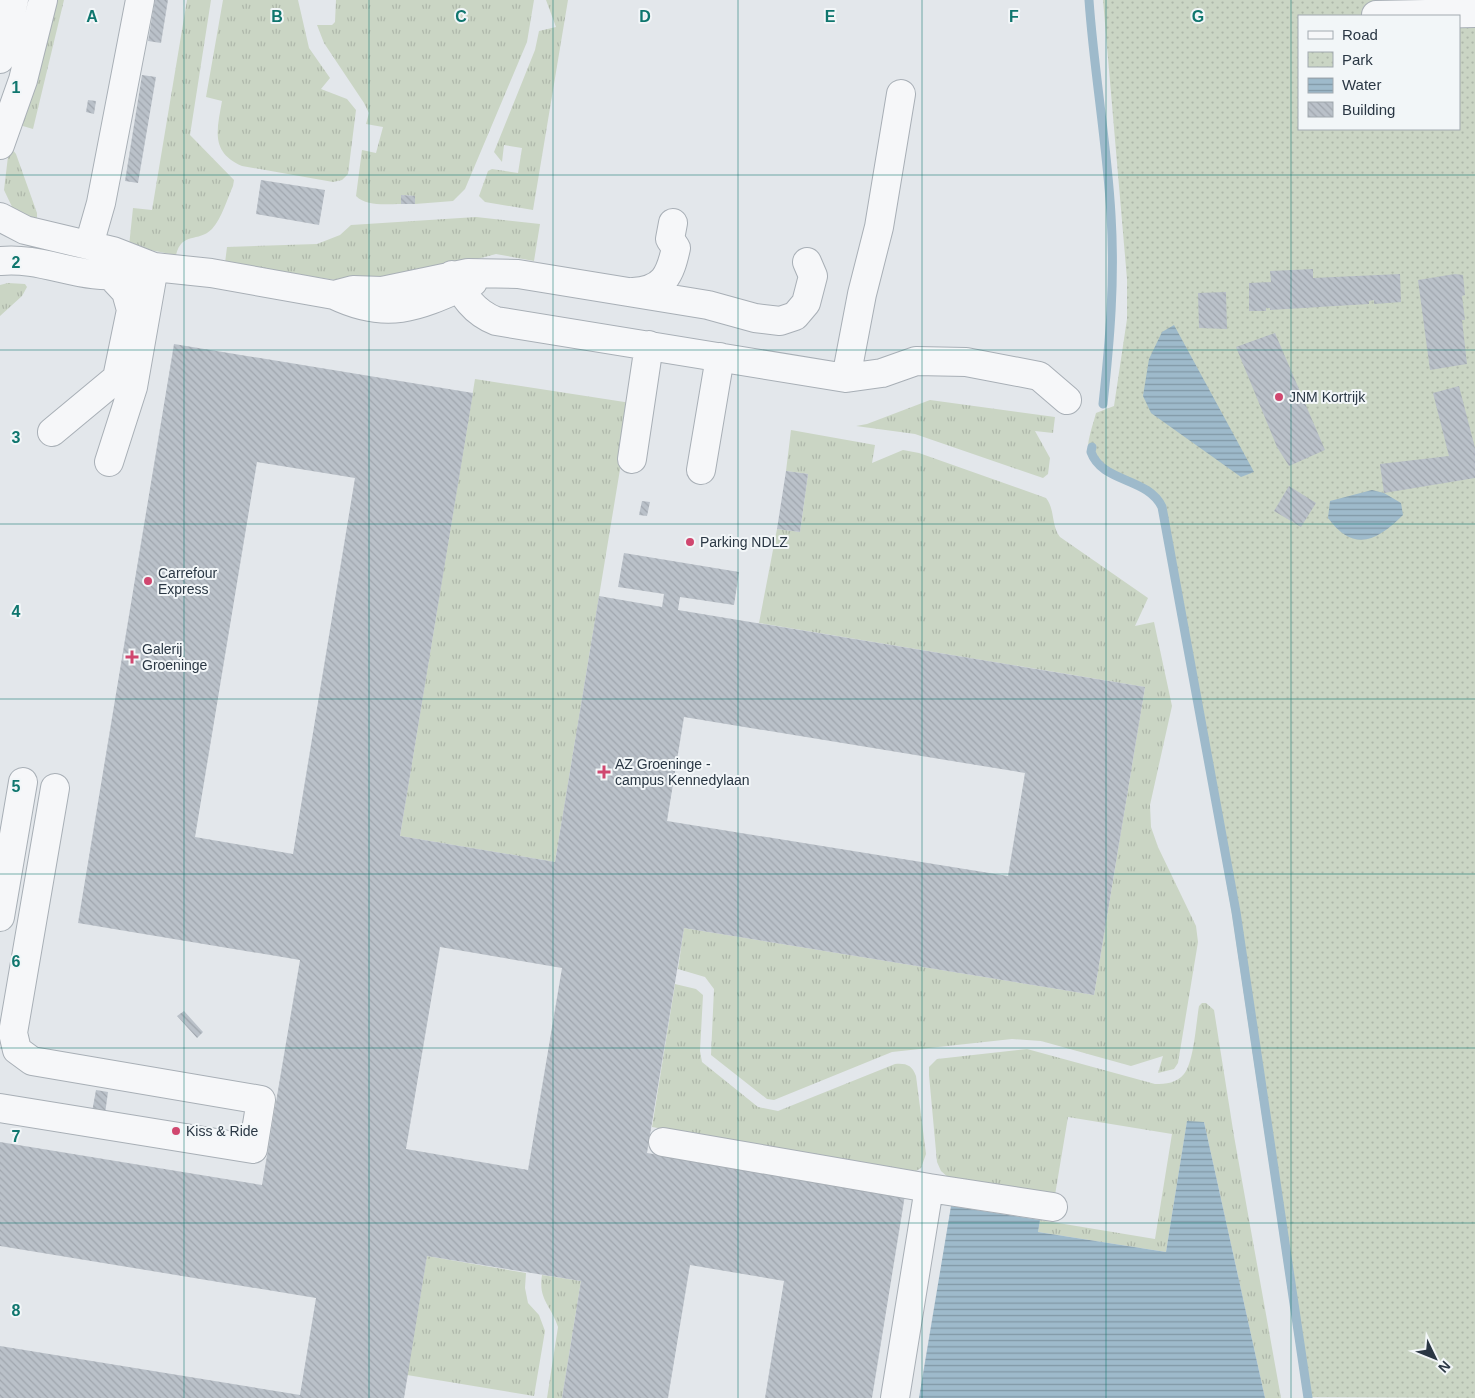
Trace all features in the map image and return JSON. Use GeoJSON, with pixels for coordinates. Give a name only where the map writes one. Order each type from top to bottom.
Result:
{"type":"FeatureCollection","features":[{"type":"Feature","properties":{"kind":"street"},"geometry":{"type":"LineString","coordinates":[[0,59],[14,0]]}},
{"type":"Feature","properties":{"kind":"street"},"geometry":{"type":"LineString","coordinates":[[0,145],[23,80],[43,0]]}},
{"type":"Feature","properties":{"kind":"street"},"geometry":{"type":"LineString","coordinates":[[90,240],[101,203],[140,0]]}},
{"type":"Feature","properties":{"kind":"street"},"geometry":{"type":"LineString","coordinates":[[1376,15],[1475,13]]}},
{"type":"Feature","properties":{"kind":"street"},"geometry":{"type":"LineString","coordinates":[[846,378],[862,294],[879,227],[901,94]]}},
{"type":"Feature","properties":{"kind":"street"},"geometry":{"type":"LineString","coordinates":[[0,217],[24,230],[90,240],[113,251],[152,279]]}},
{"type":"Feature","properties":{"kind":"street"},"geometry":{"type":"LineString","coordinates":[[633,292],[648,280],[654,266],[658,245],[671,231]]}},
{"type":"Feature","properties":{"kind":"street"},"geometry":{"type":"LineString","coordinates":[[0,261],[35,262],[112,277],[152,279],[211,273],[334,294],[353,290],[382,291],[456,282],[498,274],[518,274],[708,305],[782,308],[792,300],[799,273],[808,254]]}},
{"type":"Feature","properties":{"kind":"street"},"geometry":{"type":"LineString","coordinates":[[52,432],[118,378],[131,310],[126,292],[112,277]]}},
{"type":"Feature","properties":{"kind":"street"},"geometry":{"type":"LineString","coordinates":[[109,462],[133,387],[152,279]]}},
{"type":"Feature","properties":{"kind":"street"},"geometry":{"type":"LineString","coordinates":[[456,282],[474,309],[496,321],[846,378],[882,373],[916,361],[966,362],[1039,376],[1067,400]]}},
{"type":"Feature","properties":{"kind":"street"},"geometry":{"type":"LineString","coordinates":[[632,459],[650,345]]}},
{"type":"Feature","properties":{"kind":"street"},"geometry":{"type":"LineString","coordinates":[[701,470],[720,357]]}},
{"type":"Feature","properties":{"kind":"street"},"geometry":{"type":"LineString","coordinates":[[0,917],[23,782]]}},
{"type":"Feature","properties":{"kind":"street"},"geometry":{"type":"LineString","coordinates":[[0,1108],[253,1149],[261,1100],[32,1061],[17,1050],[13,1033],[31,916],[55,788]]}},
{"type":"Feature","properties":{"kind":"street"},"geometry":{"type":"LineString","coordinates":[[663,1142],[929,1188],[1053,1207]]}},
{"type":"Feature","properties":{"kind":"street"},"geometry":{"type":"LineString","coordinates":[[895,1398],[929,1188]]}},
{"type":"Feature","properties":{"kind":"green space"},"geometry":{"type":"Polygon","coordinates":[[[51,0],[64,0],[33,129],[16,124],[51,0]]]}},
{"type":"Feature","properties":{"kind":"green space"},"geometry":{"type":"Polygon","coordinates":[[[187,0],[211,0],[190,135],[234,180],[216,225],[207,233],[182,243],[176,255],[129,246],[133,208],[152,210],[187,0]]]}},
{"type":"Feature","properties":{"kind":"green space"},"geometry":{"type":"Polygon","coordinates":[[[223,0],[298,0],[309,48],[330,78],[321,89],[347,99],[356,110],[348,174],[342,180],[333,182],[242,166],[225,154],[220,147],[218,131],[222,101],[206,97],[223,0]]]}},
{"type":"Feature","properties":{"kind":"green space"},"geometry":{"type":"Polygon","coordinates":[[[336,0],[534,0],[527,42],[465,189],[453,201],[415,204],[415,196],[401,195],[401,204],[377,204],[366,202],[356,196],[362,150],[376,153],[383,127],[366,124],[369,113],[324,43],[317,25],[332,25],[335,22],[336,0]]]}},
{"type":"Feature","properties":{"kind":"green space"},"geometry":{"type":"Polygon","coordinates":[[[546,0],[568,0],[533,210],[485,202],[479,196],[488,171],[492,169],[518,173],[522,148],[504,145],[502,162],[494,152],[535,50],[539,31],[556,27],[546,0]]]}},
{"type":"Feature","properties":{"kind":"green space"},"geometry":{"type":"Polygon","coordinates":[[[1103,0],[1475,0],[1475,1398],[1304,1397],[1232,914],[1161,507],[1145,491],[1099,468],[1091,461],[1088,452],[1089,438],[1096,413],[1114,406],[1127,319],[1127,279],[1103,0]]]}},
{"type":"Feature","properties":{"kind":"green space"},"geometry":{"type":"Polygon","coordinates":[[[9,148],[16,154],[37,213],[37,223],[14,211],[4,190],[9,148]]]}},
{"type":"Feature","properties":{"kind":"green space"},"geometry":{"type":"Polygon","coordinates":[[[476,217],[540,224],[534,261],[496,254],[375,286],[225,263],[227,247],[317,244],[340,235],[351,225],[476,217]]]}},
{"type":"Feature","properties":{"kind":"green space"},"geometry":{"type":"Polygon","coordinates":[[[8,283],[25,284],[27,287],[22,296],[0,316],[0,285],[8,283]]]}},
{"type":"Feature","properties":{"kind":"green space"},"geometry":{"type":"Polygon","coordinates":[[[475,379],[631,403],[555,862],[400,836],[475,379]]]}},
{"type":"Feature","properties":{"kind":"green space"},"geometry":{"type":"Polygon","coordinates":[[[930,400],[1055,417],[1053,433],[1035,431],[1050,458],[1048,474],[1043,478],[915,434],[856,426],[867,424],[930,400]]]}},
{"type":"Feature","properties":{"kind":"green space"},"geometry":{"type":"Polygon","coordinates":[[[791,430],[875,445],[872,463],[903,450],[919,453],[1046,498],[1051,507],[1055,527],[1060,537],[1148,598],[1135,626],[1154,622],[1172,706],[1150,805],[1151,827],[1158,847],[1196,926],[1198,942],[1178,1063],[1174,1069],[1158,1073],[1163,1056],[1131,1066],[1041,1041],[1012,1039],[892,1052],[774,1100],[767,1099],[711,1055],[714,989],[705,977],[678,969],[684,928],[1094,995],[1145,687],[759,623],[777,529],[800,532],[808,474],[786,471],[791,430]]]}},
{"type":"Feature","properties":{"kind":"green space"},"geometry":{"type":"Polygon","coordinates":[[[675,984],[696,989],[703,995],[700,1051],[702,1062],[758,1107],[778,1111],[895,1064],[905,1064],[910,1067],[916,1076],[926,1154],[921,1168],[916,1171],[652,1127],[675,984]]]}},
{"type":"Feature","properties":{"kind":"green space"},"geometry":{"type":"Polygon","coordinates":[[[1202,1003],[1206,1003],[1214,1010],[1234,1136],[1281,1398],[1265,1398],[1204,1122],[1187,1122],[1166,1252],[1038,1232],[1040,1220],[1155,1239],[1172,1134],[1068,1117],[1055,1195],[949,1178],[941,1171],[937,1162],[929,1067],[937,1059],[1027,1049],[1155,1084],[1167,1083],[1178,1079],[1187,1068],[1192,1052],[1199,1006],[1202,1003]]]}},
{"type":"Feature","properties":{"kind":"green space"},"geometry":{"type":"Polygon","coordinates":[[[427,1256],[526,1273],[525,1288],[528,1303],[539,1315],[545,1331],[534,1396],[407,1375],[427,1256]]]}},
{"type":"Feature","properties":{"kind":"green space"},"geometry":{"type":"Polygon","coordinates":[[[542,1275],[581,1281],[562,1398],[547,1398],[558,1327],[543,1297],[542,1275]]]}},
{"type":"Feature","properties":{"kind":"water"},"geometry":{"type":"Polygon","coordinates":[[[1174,325],[1254,472],[1241,477],[1151,413],[1143,396],[1149,359],[1162,332],[1174,325]]]}},
{"type":"Feature","properties":{"kind":"water"},"geometry":{"type":"Polygon","coordinates":[[[1372,490],[1384,493],[1401,503],[1403,515],[1375,537],[1356,539],[1347,536],[1328,518],[1330,501],[1372,490]]]}},
{"type":"Feature","properties":{"kind":"water"},"geometry":{"type":"Polygon","coordinates":[[[1187,1121],[1204,1122],[1265,1398],[919,1398],[951,1206],[1040,1220],[1038,1232],[1166,1252],[1187,1121]]]}},
{"type":"Feature","properties":{"kind":"building"},"geometry":{"type":"Polygon","coordinates":[[[155,0],[168,0],[161,43],[148,41],[155,0]]]}},
{"type":"Feature","properties":{"kind":"building"},"geometry":{"type":"Polygon","coordinates":[[[142,75],[156,77],[138,183],[125,181],[142,75]]]}},
{"type":"Feature","properties":{"kind":"building"},"geometry":{"type":"Polygon","coordinates":[[[88,100],[96,101],[94,114],[86,112],[88,100]]]}},
{"type":"Feature","properties":{"kind":"building"},"geometry":{"type":"Polygon","coordinates":[[[261,180],[325,190],[319,225],[256,214],[261,180]]]}},
{"type":"Feature","properties":{"kind":"building"},"geometry":{"type":"Polygon","coordinates":[[[401,195],[415,196],[415,204],[401,204],[401,195]]]}},
{"type":"Feature","properties":{"kind":"building"},"geometry":{"type":"Polygon","coordinates":[[[1313,269],[1313,278],[1400,274],[1401,302],[1374,304],[1374,300],[1369,301],[1369,304],[1270,310],[1270,308],[1266,308],[1266,311],[1249,311],[1249,283],[1271,282],[1270,271],[1313,269]]]}},
{"type":"Feature","properties":{"kind":"building"},"geometry":{"type":"Polygon","coordinates":[[[1455,274],[1463,275],[1465,295],[1462,296],[1465,320],[1462,320],[1467,364],[1430,370],[1418,280],[1455,274]]]}},
{"type":"Feature","properties":{"kind":"building"},"geometry":{"type":"Polygon","coordinates":[[[1226,292],[1227,329],[1199,328],[1198,293],[1226,292]]]}},
{"type":"Feature","properties":{"kind":"building","name":"JNM Kortrijk"},"geometry":{"type":"Polygon","coordinates":[[[1275,333],[1325,450],[1289,466],[1277,447],[1236,347],[1275,333]]]}},
{"type":"Feature","properties":{"kind":"building"},"geometry":{"type":"Polygon","coordinates":[[[174,344],[473,393],[400,836],[555,862],[599,596],[662,607],[664,594],[618,587],[624,553],[739,572],[734,605],[680,597],[678,610],[1145,687],[1094,995],[684,928],[647,1153],[905,1195],[872,1398],[765,1398],[784,1281],[690,1265],[668,1398],[562,1398],[581,1281],[427,1256],[404,1398],[0,1398],[0,1346],[300,1395],[316,1298],[0,1246],[0,1142],[262,1185],[300,960],[78,923],[174,344]],[[257,462],[195,837],[293,854],[355,478],[257,462]],[[684,717],[667,821],[1008,876],[1025,773],[684,717]],[[440,947],[406,1149],[528,1170],[562,968],[440,947]]]}},
{"type":"Feature","properties":{"kind":"building"},"geometry":{"type":"Polygon","coordinates":[[[1459,386],[1475,448],[1475,478],[1384,493],[1380,464],[1449,456],[1433,393],[1459,386]]]}},
{"type":"Feature","properties":{"kind":"building"},"geometry":{"type":"Polygon","coordinates":[[[786,471],[808,474],[800,532],[777,529],[786,471]]]}},
{"type":"Feature","properties":{"kind":"building"},"geometry":{"type":"Polygon","coordinates":[[[1289,486],[1316,503],[1301,527],[1274,511],[1289,486]]]}},
{"type":"Feature","properties":{"kind":"building"},"geometry":{"type":"Polygon","coordinates":[[[642,501],[650,502],[647,516],[639,515],[642,501]]]}},
{"type":"Feature","properties":{"kind":"building"},"geometry":{"type":"Polygon","coordinates":[[[184,1011],[203,1032],[197,1038],[177,1016],[184,1011]]]}},
{"type":"Feature","properties":{"kind":"building"},"geometry":{"type":"Polygon","coordinates":[[[96,1090],[108,1092],[105,1114],[92,1112],[96,1090]]]}},
{"type":"Feature","properties":{"kind":"waterway"},"geometry":{"type":"LineString","coordinates":[[1089,0],[1107,161],[1112,239],[1111,310],[1103,404]]}},
{"type":"Feature","properties":{"kind":"waterway"},"geometry":{"type":"LineString","coordinates":[[1092,447],[1091,452],[1097,462],[1105,469],[1147,490],[1162,507],[1236,912],[1308,1398]]}},
{"type":"Feature","properties":{"kind":"place","name":"JNM Kortrijk"},"geometry":{"type":"Point","coordinates":[1279,397]}},
{"type":"Feature","properties":{"kind":"place","name":"Parking NDLZ"},"geometry":{"type":"Point","coordinates":[690,542]}},
{"type":"Feature","properties":{"kind":"place","name":"Carrefour Express"},"geometry":{"type":"Point","coordinates":[148,581]}},
{"type":"Feature","properties":{"kind":"place","name":"Galerij Groeninge"},"geometry":{"type":"Point","coordinates":[132,657]}},
{"type":"Feature","properties":{"kind":"place","name":"AZ Groeninge - campus Kennedylaan"},"geometry":{"type":"Point","coordinates":[604,772]}},
{"type":"Feature","properties":{"kind":"place","name":"Kiss & Ride"},"geometry":{"type":"Point","coordinates":[176,1131]}}]}
